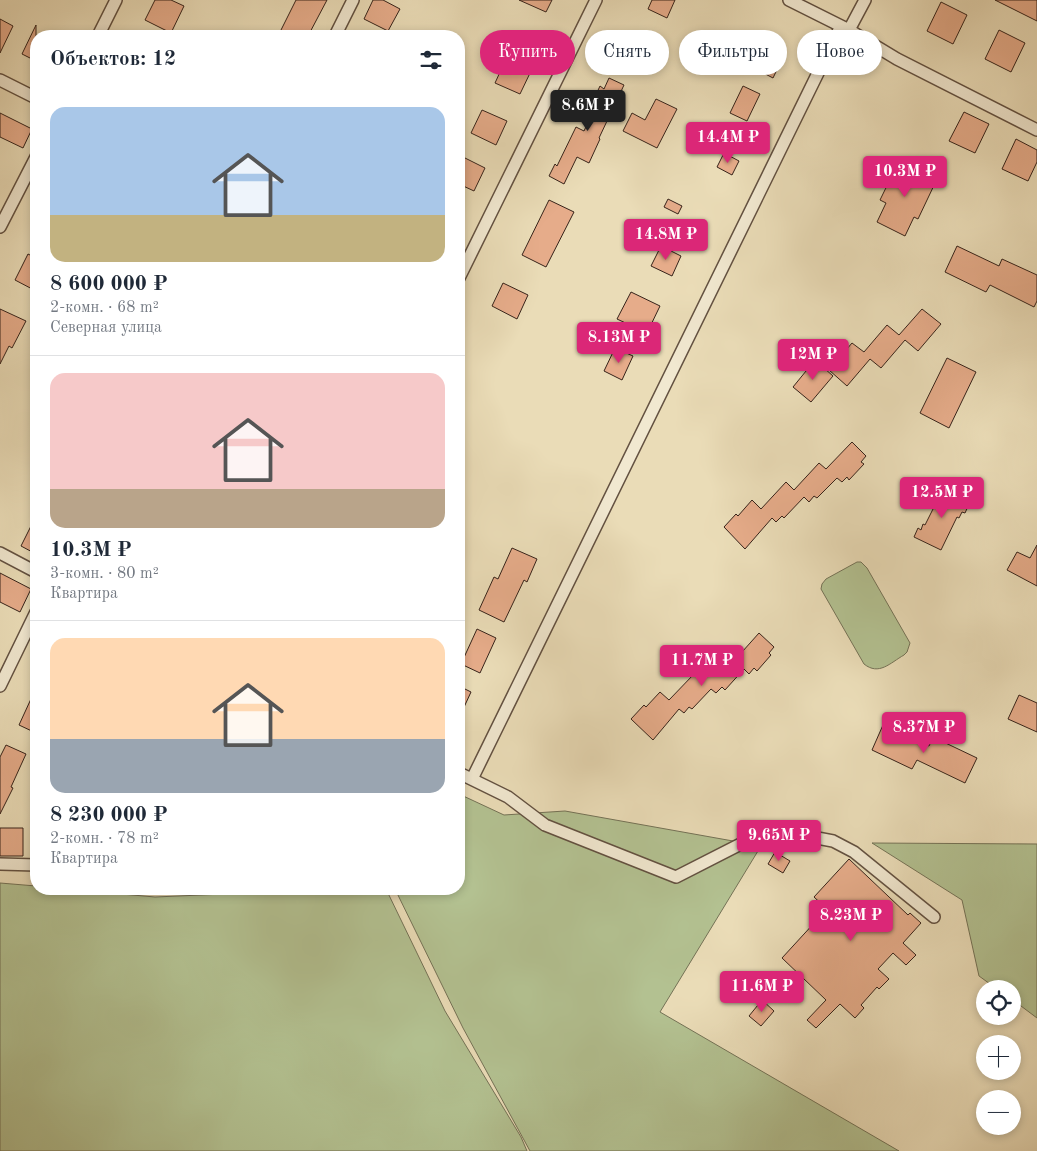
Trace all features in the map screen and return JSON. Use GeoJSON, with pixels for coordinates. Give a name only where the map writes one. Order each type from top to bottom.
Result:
{"type":"FeatureCollection","features":[{"type":"Feature","properties":{"kind":"street"},"geometry":{"type":"LineString","coordinates":[[101,30],[116,0]]}},
{"type":"Feature","properties":{"kind":"street"},"geometry":{"type":"LineString","coordinates":[[338,30],[353,0]]}},
{"type":"Feature","properties":{"kind":"street"},"geometry":{"type":"LineString","coordinates":[[465,266],[596,0]]}},
{"type":"Feature","properties":{"kind":"street"},"geometry":{"type":"LineString","coordinates":[[789,0],[845,28],[896,60],[1037,130]]}},
{"type":"Feature","properties":{"kind":"street"},"geometry":{"type":"LineString","coordinates":[[472,779],[845,28],[864,0]]}},
{"type":"Feature","properties":{"kind":"street"},"geometry":{"type":"LineString","coordinates":[[0,80],[30,95]]}},
{"type":"Feature","properties":{"kind":"street"},"geometry":{"type":"LineString","coordinates":[[0,227],[30,169]]}},
{"type":"Feature","properties":{"kind":"street"},"geometry":{"type":"LineString","coordinates":[[0,553],[30,569]]}},
{"type":"Feature","properties":{"kind":"street"},"geometry":{"type":"LineString","coordinates":[[0,686],[30,624]]}},
{"type":"Feature","properties":{"kind":"street"},"geometry":{"type":"LineString","coordinates":[[465,776],[508,797],[544,825],[676,877],[770,830],[833,841],[854,852],[934,917]]}},
{"type":"Feature","properties":{"kind":"street"},"geometry":{"type":"LineString","coordinates":[[0,864],[30,865]]}},
{"type":"Feature","properties":{"kind":"green space"},"geometry":{"type":"Polygon","coordinates":[[[857,562],[861,562],[867,568],[910,643],[904,655],[880,669],[864,664],[821,589],[826,579],[857,562]]]}},
{"type":"Feature","properties":{"kind":"green space"},"geometry":{"type":"Polygon","coordinates":[[[465,797],[504,815],[565,811],[761,846],[660,1012],[899,1151],[530,1151],[463,1028],[398,895],[465,895],[465,797]]]}},
{"type":"Feature","properties":{"kind":"green space"},"geometry":{"type":"Polygon","coordinates":[[[872,843],[1037,844],[1037,1018],[1021,1006],[1021,980],[985,980],[979,976],[962,900],[872,843]]]}},
{"type":"Feature","properties":{"kind":"green space"},"geometry":{"type":"Polygon","coordinates":[[[0,883],[30,886],[30,895],[132,895],[155,897],[201,895],[389,895],[445,1011],[521,1137],[527,1151],[0,1151],[0,883]]]}},
{"type":"Feature","properties":{"kind":"building"},"geometry":{"type":"Polygon","coordinates":[[[155,0],[171,0],[184,6],[172,30],[165,30],[145,20],[155,0]]]}},
{"type":"Feature","properties":{"kind":"building"},"geometry":{"type":"Polygon","coordinates":[[[296,0],[327,0],[311,30],[281,30],[296,0]]]}},
{"type":"Feature","properties":{"kind":"building"},"geometry":{"type":"Polygon","coordinates":[[[373,0],[383,0],[400,9],[389,30],[364,19],[373,0]]]}},
{"type":"Feature","properties":{"kind":"building"},"geometry":{"type":"Polygon","coordinates":[[[519,0],[552,0],[546,12],[519,0]]]}},
{"type":"Feature","properties":{"kind":"building"},"geometry":{"type":"Polygon","coordinates":[[[652,0],[675,0],[667,18],[648,9],[652,0]]]}},
{"type":"Feature","properties":{"kind":"building"},"geometry":{"type":"Polygon","coordinates":[[[995,0],[1037,0],[1037,21],[995,0]]]}},
{"type":"Feature","properties":{"kind":"building"},"geometry":{"type":"Polygon","coordinates":[[[941,2],[967,15],[953,44],[927,31],[941,2]]]}},
{"type":"Feature","properties":{"kind":"building"},"geometry":{"type":"Polygon","coordinates":[[[0,19],[13,26],[0,53],[0,19]]]}},
{"type":"Feature","properties":{"kind":"building"},"geometry":{"type":"Polygon","coordinates":[[[999,30],[1025,43],[1011,72],[985,59],[999,30]]]}},
{"type":"Feature","properties":{"kind":"building"},"geometry":{"type":"Polygon","coordinates":[[[30,37],[30,58],[22,54],[30,37]]]}},
{"type":"Feature","properties":{"kind":"building"},"geometry":{"type":"Polygon","coordinates":[[[499,75],[529,75],[520,94],[495,83],[499,75]]]}},
{"type":"Feature","properties":{"kind":"building"},"geometry":{"type":"Polygon","coordinates":[[[609,78],[624,85],[589,163],[577,157],[564,184],[549,176],[555,164],[557,166],[576,127],[584,131],[597,103],[593,101],[600,86],[604,89],[609,78]]]}},
{"type":"Feature","properties":{"kind":"building"},"geometry":{"type":"Polygon","coordinates":[[[743,86],[760,94],[747,121],[730,113],[743,86]]]}},
{"type":"Feature","properties":{"kind":"building"},"geometry":{"type":"Polygon","coordinates":[[[656,99],[677,109],[657,148],[623,131],[632,113],[645,120],[656,99]]]}},
{"type":"Feature","properties":{"kind":"building"},"geometry":{"type":"Polygon","coordinates":[[[482,110],[507,121],[496,145],[471,133],[482,110]]]}},
{"type":"Feature","properties":{"kind":"building"},"geometry":{"type":"Polygon","coordinates":[[[964,112],[989,124],[975,153],[949,141],[964,112]]]}},
{"type":"Feature","properties":{"kind":"building"},"geometry":{"type":"Polygon","coordinates":[[[0,113],[30,128],[30,133],[23,148],[0,137],[0,113]]]}},
{"type":"Feature","properties":{"kind":"building"},"geometry":{"type":"Polygon","coordinates":[[[1016,139],[1037,150],[1037,162],[1028,181],[1002,169],[1016,139]]]}},
{"type":"Feature","properties":{"kind":"building"},"geometry":{"type":"Polygon","coordinates":[[[724,153],[739,161],[732,175],[717,167],[724,153]]]}},
{"type":"Feature","properties":{"kind":"building"},"geometry":{"type":"Polygon","coordinates":[[[465,158],[485,168],[474,191],[465,187],[465,158]]]}},
{"type":"Feature","properties":{"kind":"building"},"geometry":{"type":"Polygon","coordinates":[[[899,161],[937,179],[918,219],[914,217],[905,236],[877,222],[886,203],[880,200],[899,161]]]}},
{"type":"Feature","properties":{"kind":"building"},"geometry":{"type":"Polygon","coordinates":[[[668,199],[682,206],[678,214],[664,207],[668,199]]]}},
{"type":"Feature","properties":{"kind":"building"},"geometry":{"type":"Polygon","coordinates":[[[549,200],[574,212],[546,267],[522,255],[549,200]]]}},
{"type":"Feature","properties":{"kind":"building"},"geometry":{"type":"Polygon","coordinates":[[[661,246],[681,256],[672,276],[651,266],[661,246]]]}},
{"type":"Feature","properties":{"kind":"building"},"geometry":{"type":"Polygon","coordinates":[[[957,246],[999,266],[1002,259],[1037,275],[1037,301],[1034,307],[990,285],[986,292],[945,272],[957,246]]]}},
{"type":"Feature","properties":{"kind":"building"},"geometry":{"type":"Polygon","coordinates":[[[28,254],[30,255],[30,288],[15,280],[28,254]]]}},
{"type":"Feature","properties":{"kind":"building"},"geometry":{"type":"Polygon","coordinates":[[[503,283],[528,295],[517,319],[492,306],[503,283]]]}},
{"type":"Feature","properties":{"kind":"building"},"geometry":{"type":"Polygon","coordinates":[[[631,292],[660,306],[647,333],[617,319],[631,292]]]}},
{"type":"Feature","properties":{"kind":"building"},"geometry":{"type":"Polygon","coordinates":[[[0,309],[26,321],[12,348],[9,346],[0,364],[0,309]]]}},
{"type":"Feature","properties":{"kind":"building"},"geometry":{"type":"Polygon","coordinates":[[[922,309],[941,324],[918,351],[905,340],[881,368],[870,359],[847,386],[829,370],[852,343],[864,352],[887,325],[899,335],[922,309]]]}},
{"type":"Feature","properties":{"kind":"building"},"geometry":{"type":"Polygon","coordinates":[[[615,348],[633,356],[622,380],[604,371],[615,348]]]}},
{"type":"Feature","properties":{"kind":"building"},"geometry":{"type":"Polygon","coordinates":[[[947,358],[976,372],[949,428],[920,413],[947,358]]]}},
{"type":"Feature","properties":{"kind":"building"},"geometry":{"type":"Polygon","coordinates":[[[815,360],[833,376],[811,402],[793,387],[815,360]]]}},
{"type":"Feature","properties":{"kind":"building"},"geometry":{"type":"Polygon","coordinates":[[[852,442],[866,456],[861,462],[864,464],[849,480],[847,477],[842,482],[837,478],[817,498],[814,496],[809,502],[804,497],[784,518],[782,516],[776,522],[772,518],[745,549],[724,527],[736,514],[738,516],[752,500],[761,509],[786,482],[794,490],[819,463],[826,469],[852,442]]]}},
{"type":"Feature","properties":{"kind":"building"},"geometry":{"type":"Polygon","coordinates":[[[943,489],[970,502],[965,513],[962,512],[959,518],[957,517],[941,550],[914,537],[918,528],[921,530],[923,524],[925,525],[943,489]]]}},
{"type":"Feature","properties":{"kind":"building"},"geometry":{"type":"Polygon","coordinates":[[[30,528],[30,551],[21,546],[30,528]]]}},
{"type":"Feature","properties":{"kind":"building"},"geometry":{"type":"Polygon","coordinates":[[[1037,545],[1037,586],[1007,570],[1017,552],[1030,558],[1037,545]]]}},
{"type":"Feature","properties":{"kind":"building"},"geometry":{"type":"Polygon","coordinates":[[[512,548],[537,559],[527,582],[524,580],[504,622],[479,610],[494,577],[498,579],[512,548]]]}},
{"type":"Feature","properties":{"kind":"building"},"geometry":{"type":"Polygon","coordinates":[[[0,573],[30,588],[20,612],[0,602],[0,573]]]}},
{"type":"Feature","properties":{"kind":"building"},"geometry":{"type":"Polygon","coordinates":[[[477,629],[496,638],[480,673],[465,666],[465,655],[477,629]]]}},
{"type":"Feature","properties":{"kind":"building"},"geometry":{"type":"Polygon","coordinates":[[[759,633],[774,647],[769,653],[771,655],[757,671],[754,668],[749,674],[744,669],[725,690],[722,687],[716,693],[711,689],[692,709],[689,707],[684,713],[679,709],[653,740],[631,719],[660,692],[669,700],[694,674],[702,681],[727,654],[734,661],[759,633]]]}},
{"type":"Feature","properties":{"kind":"building"},"geometry":{"type":"Polygon","coordinates":[[[465,689],[471,692],[465,705],[465,689]]]}},
{"type":"Feature","properties":{"kind":"building"},"geometry":{"type":"Polygon","coordinates":[[[1019,695],[1037,703],[1037,732],[1008,719],[1019,695]]]}},
{"type":"Feature","properties":{"kind":"building"},"geometry":{"type":"Polygon","coordinates":[[[30,701],[30,730],[19,725],[30,701]]]}},
{"type":"Feature","properties":{"kind":"building"},"geometry":{"type":"Polygon","coordinates":[[[883,725],[929,746],[933,737],[977,758],[965,783],[917,760],[912,769],[872,750],[883,725]]]}},
{"type":"Feature","properties":{"kind":"building"},"geometry":{"type":"Polygon","coordinates":[[[6,745],[26,754],[11,787],[13,788],[0,814],[0,757],[6,745]]]}},
{"type":"Feature","properties":{"kind":"building"},"geometry":{"type":"Polygon","coordinates":[[[0,828],[23,828],[23,856],[0,856],[0,828]]]}},
{"type":"Feature","properties":{"kind":"building"},"geometry":{"type":"Polygon","coordinates":[[[775,852],[790,861],[783,873],[768,864],[775,852]]]}},
{"type":"Feature","properties":{"kind":"building"},"geometry":{"type":"Polygon","coordinates":[[[849,859],[908,915],[910,913],[921,923],[903,943],[916,955],[906,965],[893,953],[878,969],[889,979],[879,989],[877,987],[861,1005],[864,1008],[855,1018],[840,1004],[816,1028],[807,1020],[826,1000],[782,958],[827,909],[814,897],[849,859]]]}},
{"type":"Feature","properties":{"kind":"building"},"geometry":{"type":"Polygon","coordinates":[[[762,1000],[774,1011],[761,1026],[749,1016],[762,1000]]]}}]}
